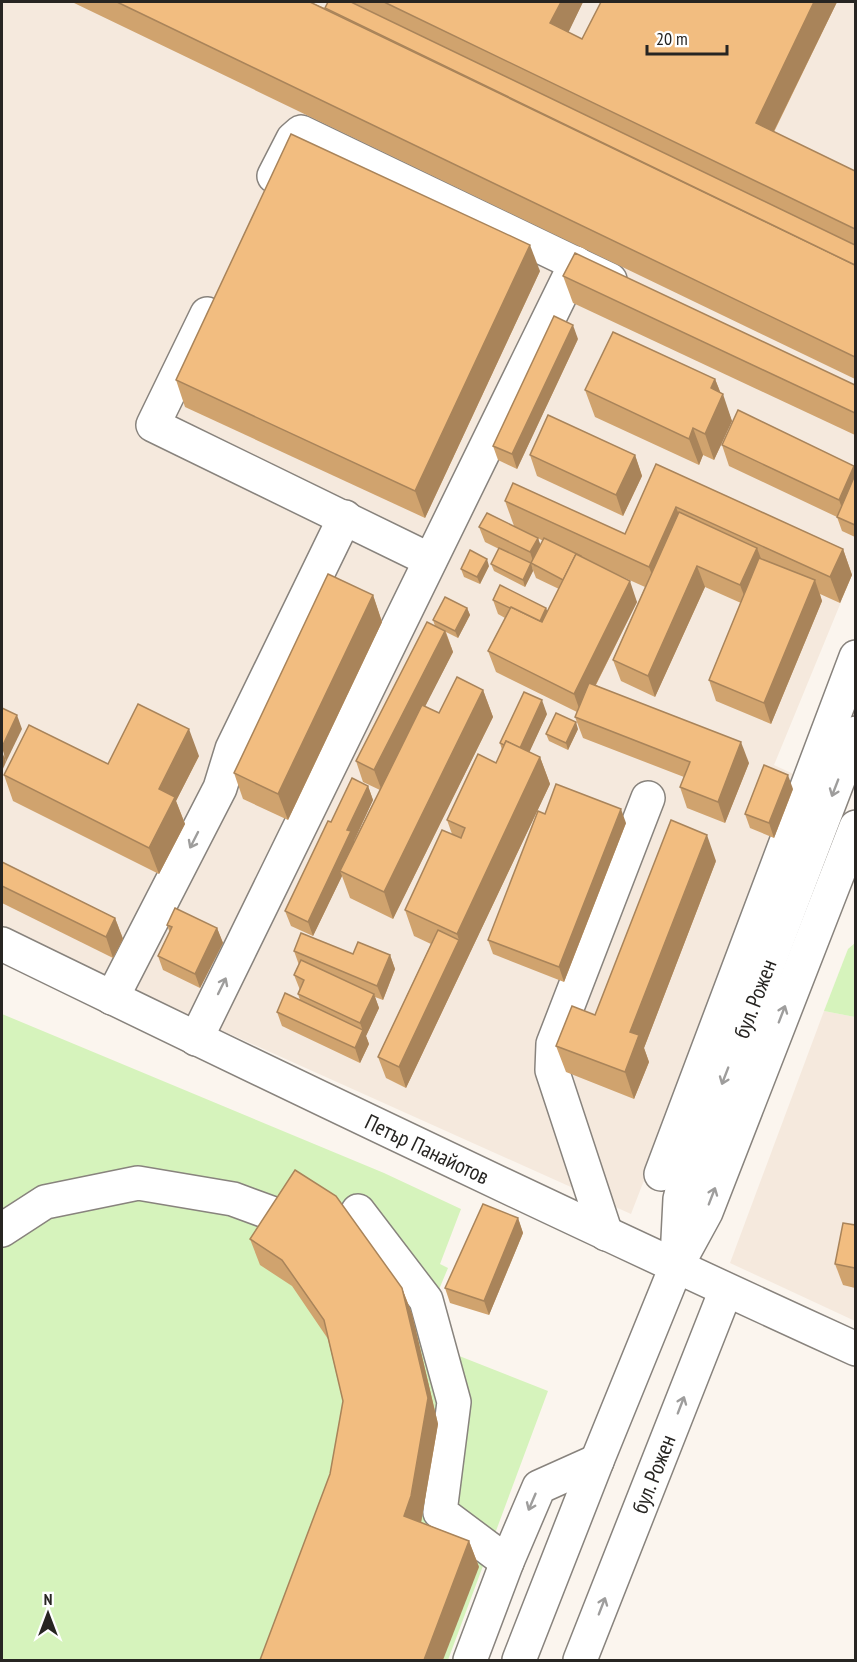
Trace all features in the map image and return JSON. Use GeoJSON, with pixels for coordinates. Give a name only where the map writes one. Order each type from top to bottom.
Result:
{"type":"FeatureCollection","features":[{"type":"Feature","properties":{"kind":"street"},"geometry":{"type":"LineString","coordinates":[[259,207],[293,139],[302,132],[640,294]]}},
{"type":"Feature","properties":{"kind":"street"},"geometry":{"type":"LineString","coordinates":[[196,1039],[576,263]]}},
{"type":"Feature","properties":{"kind":"street"},"geometry":{"type":"LineString","coordinates":[[220,288],[153,424],[430,560]]}},
{"type":"Feature","properties":{"kind":"street"},"geometry":{"type":"LineString","coordinates":[[112,998],[220,788],[232,749],[345,517]]}},
{"type":"Feature","properties":{"kind":"street","name":"бул. Рожен"},"geometry":{"type":"LineString","coordinates":[[661,1173],[855,657]]}},
{"type":"Feature","properties":{"kind":"street","name":"бул. Рожен"},"geometry":{"type":"LineString","coordinates":[[676,1267],[682,1187],[855,733]]}},
{"type":"Feature","properties":{"kind":"street"},"geometry":{"type":"LineString","coordinates":[[606,1234],[552,1070],[553,1044],[648,798]]}},
{"type":"Feature","properties":{"kind":"street","name":"бул. Рожен"},"geometry":{"type":"LineString","coordinates":[[519,1660],[676,1267],[706,1212],[855,826]]}},
{"type":"Feature","properties":{"kind":"street","name":"Петър Панайотов"},"geometry":{"type":"LineString","coordinates":[[2,944],[606,1234],[855,1349]]}},
{"type":"Feature","properties":{"kind":"street"},"geometry":{"type":"LineString","coordinates":[[2,1230],[45,1202],[138,1183],[233,1199],[271,1213]]}},
{"type":"Feature","properties":{"kind":"street"},"geometry":{"type":"LineString","coordinates":[[358,1211],[426,1300],[454,1402],[440,1512],[507,1562]]}},
{"type":"Feature","properties":{"kind":"street","name":"бул. Рожен"},"geometry":{"type":"LineString","coordinates":[[580,1660],[726,1290]]}},
{"type":"Feature","properties":{"kind":"street"},"geometry":{"type":"LineString","coordinates":[[470,1660],[507,1562],[539,1487],[597,1461]]}},
{"type":"Feature","properties":{"kind":"shaded area"},"geometry":{"type":"Polygon","coordinates":[[[2,2],[855,2],[855,568],[774,765],[800,777],[631,1214],[230,1034],[221,1051],[2,944],[2,2]]]}},
{"type":"Feature","properties":{"kind":"shaded area"},"geometry":{"type":"Polygon","coordinates":[[[824,1011],[855,1017],[855,1321],[730,1263],[824,1011]]]}},
{"type":"Feature","properties":{"kind":"green space"},"geometry":{"type":"Polygon","coordinates":[[[855,943],[855,1017],[824,1011],[848,949],[855,943]]]}},
{"type":"Feature","properties":{"kind":"green space"},"geometry":{"type":"Polygon","coordinates":[[[2,1014],[384,1173],[461,1209],[440,1264],[448,1268],[432,1306],[444,1350],[548,1391],[448,1660],[2,1660],[2,1014]]]}},
{"type":"Feature","properties":{"kind":"building"},"geometry":{"type":"Polygon","coordinates":[[[117,2],[310,2],[855,265],[855,357],[117,2]]]}},
{"type":"Feature","properties":{"kind":"building"},"geometry":{"type":"Polygon","coordinates":[[[328,2],[351,2],[855,245],[855,265],[325,8],[328,2]]]}},
{"type":"Feature","properties":{"kind":"building"},"geometry":{"type":"Polygon","coordinates":[[[384,2],[561,2],[550,23],[582,39],[601,2],[814,2],[756,123],[855,171],[855,229],[384,2]]]}},
{"type":"Feature","properties":{"kind":"building"},"geometry":{"type":"Polygon","coordinates":[[[291,134],[530,245],[415,491],[176,380],[291,134]]]}},
{"type":"Feature","properties":{"kind":"building"},"geometry":{"type":"Polygon","coordinates":[[[575,253],[855,385],[855,413],[563,276],[575,253]]]}},
{"type":"Feature","properties":{"kind":"building"},"geometry":{"type":"Polygon","coordinates":[[[554,316],[573,325],[512,454],[493,446],[554,316]]]}},
{"type":"Feature","properties":{"kind":"building"},"geometry":{"type":"Polygon","coordinates":[[[613,332],[715,379],[711,388],[723,394],[705,434],[693,428],[689,439],[585,390],[613,332]]]}},
{"type":"Feature","properties":{"kind":"building"},"geometry":{"type":"Polygon","coordinates":[[[738,410],[854,466],[839,500],[722,445],[738,410]]]}},
{"type":"Feature","properties":{"kind":"building"},"geometry":{"type":"Polygon","coordinates":[[[548,415],[635,455],[616,495],[530,455],[548,415]]]}},
{"type":"Feature","properties":{"kind":"building"},"geometry":{"type":"Polygon","coordinates":[[[656,464],[843,549],[830,577],[676,507],[649,567],[505,501],[513,483],[625,534],[656,464]]]}},
{"type":"Feature","properties":{"kind":"building"},"geometry":{"type":"Polygon","coordinates":[[[855,475],[855,525],[837,517],[855,475]]]}},
{"type":"Feature","properties":{"kind":"building"},"geometry":{"type":"Polygon","coordinates":[[[679,512],[757,548],[740,585],[697,566],[648,676],[613,660],[679,512]]]}},
{"type":"Feature","properties":{"kind":"building"},"geometry":{"type":"Polygon","coordinates":[[[487,513],[538,538],[530,552],[479,527],[487,513]]]}},
{"type":"Feature","properties":{"kind":"building"},"geometry":{"type":"Polygon","coordinates":[[[544,538],[581,556],[576,554],[563,580],[531,563],[544,538]]]}},
{"type":"Feature","properties":{"kind":"building"},"geometry":{"type":"Polygon","coordinates":[[[499,548],[531,563],[523,580],[491,564],[499,548]]]}},
{"type":"Feature","properties":{"kind":"building"},"geometry":{"type":"Polygon","coordinates":[[[470,550],[487,559],[477,577],[461,569],[470,550]]]}},
{"type":"Feature","properties":{"kind":"building"},"geometry":{"type":"Polygon","coordinates":[[[576,554],[630,581],[574,694],[488,651],[511,607],[542,622],[576,554]]]}},
{"type":"Feature","properties":{"kind":"building"},"geometry":{"type":"Polygon","coordinates":[[[759,558],[815,580],[764,703],[709,680],[759,558]]]}},
{"type":"Feature","properties":{"kind":"building"},"geometry":{"type":"Polygon","coordinates":[[[328,574],[373,595],[278,794],[234,773],[328,574]]]}},
{"type":"Feature","properties":{"kind":"building"},"geometry":{"type":"Polygon","coordinates":[[[500,585],[546,608],[540,621],[493,600],[500,585]]]}},
{"type":"Feature","properties":{"kind":"building"},"geometry":{"type":"Polygon","coordinates":[[[445,597],[467,608],[455,631],[433,620],[445,597]]]}},
{"type":"Feature","properties":{"kind":"building"},"geometry":{"type":"Polygon","coordinates":[[[427,622],[445,631],[374,770],[356,761],[427,622]]]}},
{"type":"Feature","properties":{"kind":"building"},"geometry":{"type":"Polygon","coordinates":[[[457,677],[483,690],[384,892],[340,871],[422,705],[439,713],[457,677]]]}},
{"type":"Feature","properties":{"kind":"building"},"geometry":{"type":"Polygon","coordinates":[[[589,683],[741,742],[718,802],[680,787],[690,762],[575,717],[589,683]]]}},
{"type":"Feature","properties":{"kind":"building"},"geometry":{"type":"Polygon","coordinates":[[[524,692],[542,700],[520,748],[506,741],[504,745],[500,743],[524,692]]]}},
{"type":"Feature","properties":{"kind":"building"},"geometry":{"type":"Polygon","coordinates":[[[138,704],[189,729],[159,789],[175,797],[149,848],[4,775],[29,725],[108,764],[138,704]]]}},
{"type":"Feature","properties":{"kind":"building"},"geometry":{"type":"Polygon","coordinates":[[[2,708],[17,715],[2,747],[2,708]]]}},
{"type":"Feature","properties":{"kind":"building"},"geometry":{"type":"Polygon","coordinates":[[[556,713],[576,722],[566,743],[546,734],[556,713]]]}},
{"type":"Feature","properties":{"kind":"building"},"geometry":{"type":"Polygon","coordinates":[[[506,741],[540,757],[457,934],[405,910],[442,830],[461,838],[465,828],[447,820],[478,754],[496,763],[506,741]]]}},
{"type":"Feature","properties":{"kind":"building"},"geometry":{"type":"Polygon","coordinates":[[[764,765],[788,775],[769,823],[745,814],[764,765]]]}},
{"type":"Feature","properties":{"kind":"building"},"geometry":{"type":"Polygon","coordinates":[[[352,778],[368,786],[347,830],[351,831],[308,922],[285,911],[328,821],[331,822],[352,778]]]}},
{"type":"Feature","properties":{"kind":"building"},"geometry":{"type":"Polygon","coordinates":[[[556,784],[621,809],[559,967],[488,940],[538,811],[545,814],[556,784]]]}},
{"type":"Feature","properties":{"kind":"building"},"geometry":{"type":"Polygon","coordinates":[[[671,820],[707,835],[630,1032],[639,1035],[625,1072],[556,1046],[572,1006],[595,1015],[671,820]]]}},
{"type":"Feature","properties":{"kind":"building"},"geometry":{"type":"Polygon","coordinates":[[[2,862],[115,918],[106,937],[2,886],[2,862]]]}},
{"type":"Feature","properties":{"kind":"building"},"geometry":{"type":"Polygon","coordinates":[[[175,908],[217,928],[195,974],[158,956],[172,927],[167,925],[175,908]]]}},
{"type":"Feature","properties":{"kind":"building"},"geometry":{"type":"Polygon","coordinates":[[[438,930],[459,940],[399,1067],[378,1057],[438,930]]]}},
{"type":"Feature","properties":{"kind":"building"},"geometry":{"type":"Polygon","coordinates":[[[301,933],[353,954],[358,942],[390,955],[377,986],[294,951],[301,933]]]}},
{"type":"Feature","properties":{"kind":"building"},"geometry":{"type":"Polygon","coordinates":[[[301,960],[374,994],[360,1023],[298,994],[304,980],[294,975],[301,960]]]}},
{"type":"Feature","properties":{"kind":"building"},"geometry":{"type":"Polygon","coordinates":[[[285,993],[363,1030],[355,1048],[277,1012],[285,993]]]}},
{"type":"Feature","properties":{"kind":"building"},"geometry":{"type":"Polygon","coordinates":[[[295,1170],[336,1196],[402,1288],[428,1398],[411,1496],[404,1516],[469,1541],[424,1660],[260,1660],[330,1474],[343,1401],[324,1320],[282,1260],[250,1239],[295,1170]]]}},
{"type":"Feature","properties":{"kind":"building"},"geometry":{"type":"Polygon","coordinates":[[[483,1204],[518,1218],[484,1301],[445,1288],[483,1204]]]}},
{"type":"Feature","properties":{"kind":"building"},"geometry":{"type":"Polygon","coordinates":[[[843,1223],[855,1225],[855,1268],[835,1264],[843,1223]]]}}]}
